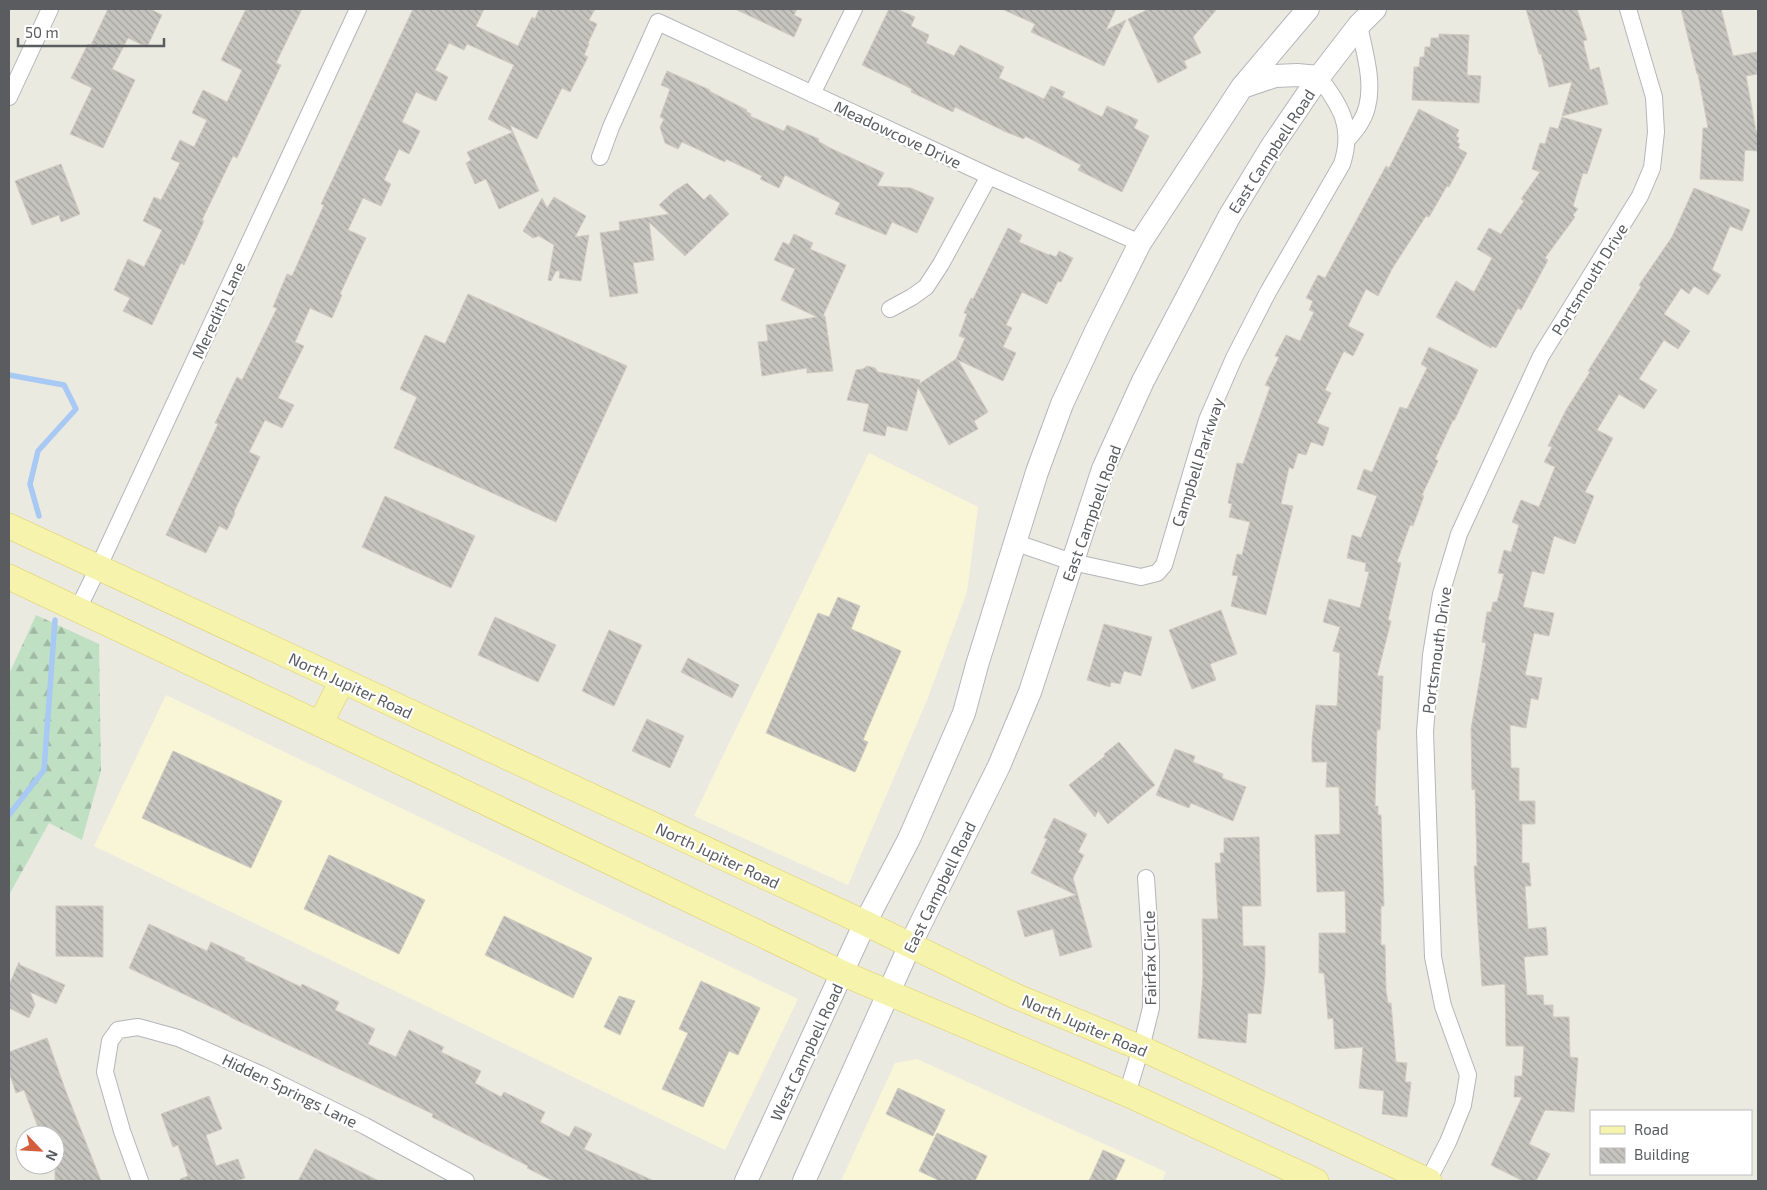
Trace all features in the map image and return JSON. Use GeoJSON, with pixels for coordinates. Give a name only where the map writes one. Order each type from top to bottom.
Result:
{"type":"FeatureCollection","features":[{"type":"Feature","properties":{"kind":"main road"},"geometry":{"type":"LineString","coordinates":[[865,923],[909,839],[964,713],[1014,542],[1062,404],[1140,243],[1242,87],[1308,9]]}},
{"type":"Feature","properties":{"kind":"main road","name":"East Campbell Road"},"geometry":{"type":"LineString","coordinates":[[890,993],[910,945],[999,766],[1030,692],[1103,469],[1147,373],[1229,218],[1272,146],[1319,77],[1359,25],[1374,9]]}},
{"type":"Feature","properties":{"kind":"main road"},"geometry":{"type":"LineString","coordinates":[[1242,87],[1275,76],[1319,77]]}},
{"type":"Feature","properties":{"kind":"main road","name":"North Jupiter Road"},"geometry":{"type":"LineString","coordinates":[[9,526],[865,923],[1013,995],[1141,1048],[1428,1181]]}},
{"type":"Feature","properties":{"kind":"main road"},"geometry":{"type":"LineString","coordinates":[[9,578],[842,973],[1127,1094],[1316,1181]]}},
{"type":"Feature","properties":{"kind":"main road"},"geometry":{"type":"LineString","coordinates":[[320,724],[342,682]]}},
{"type":"Feature","properties":{"kind":"main road","name":"West Campbell Road"},"geometry":{"type":"LineString","coordinates":[[746,1181],[865,923]]}},
{"type":"Feature","properties":{"kind":"main road"},"geometry":{"type":"LineString","coordinates":[[804,1181],[890,993]]}},
{"type":"Feature","properties":{"kind":"street"},"geometry":{"type":"LineString","coordinates":[[9,97],[50,9]]}},
{"type":"Feature","properties":{"kind":"street","name":"Meredith Lane"},"geometry":{"type":"LineString","coordinates":[[77,610],[358,9]]}},
{"type":"Feature","properties":{"kind":"street"},"geometry":{"type":"LineString","coordinates":[[812,94],[854,9]]}},
{"type":"Feature","properties":{"kind":"street","name":"Portsmouth Drive"},"geometry":{"type":"LineString","coordinates":[[1428,1181],[1448,1142],[1463,1105],[1468,1075],[1443,1006],[1432,957],[1425,732],[1431,655],[1441,594],[1459,534],[1541,356],[1640,196],[1652,168],[1656,132],[1654,97],[1628,9]]}},
{"type":"Feature","properties":{"kind":"street","name":"Meadowcove Drive"},"geometry":{"type":"LineString","coordinates":[[600,157],[611,127],[658,22],[988,176],[1140,243]]}},
{"type":"Feature","properties":{"kind":"street","name":"Campbell Parkway"},"geometry":{"type":"LineString","coordinates":[[1347,140],[1359,126],[1368,107],[1369,85],[1359,25]]}},
{"type":"Feature","properties":{"kind":"street","name":"Campbell Parkway"},"geometry":{"type":"LineString","coordinates":[[1014,542],[1072,562],[1141,577],[1158,574],[1164,565],[1207,420],[1234,358],[1268,292],[1342,164],[1346,151],[1347,130],[1337,101],[1319,77]]}},
{"type":"Feature","properties":{"kind":"street"},"geometry":{"type":"LineString","coordinates":[[890,309],[912,297],[926,286],[941,264],[988,176]]}},
{"type":"Feature","properties":{"kind":"street","name":"Fairfax Circle"},"geometry":{"type":"LineString","coordinates":[[1127,1094],[1151,1008],[1151,954],[1146,878]]}},
{"type":"Feature","properties":{"kind":"street","name":"Hidden Springs Lane"},"geometry":{"type":"LineString","coordinates":[[140,1181],[122,1132],[105,1072],[110,1041],[118,1030],[138,1027],[178,1038],[260,1074],[365,1126],[466,1181]]}},
{"type":"Feature","properties":{"kind":"shaded area"},"geometry":{"type":"Polygon","coordinates":[[[869,453],[978,507],[967,592],[927,700],[848,885],[694,816],[869,453]]]}},
{"type":"Feature","properties":{"kind":"shaded area"},"geometry":{"type":"Polygon","coordinates":[[[166,695],[798,999],[725,1150],[94,846],[166,695]]]}},
{"type":"Feature","properties":{"kind":"shaded area"},"geometry":{"type":"Polygon","coordinates":[[[917,1059],[1166,1172],[1162,1181],[841,1181],[895,1063],[917,1059]]]}},
{"type":"Feature","properties":{"kind":"green space"},"geometry":{"type":"Polygon","coordinates":[[[36,615],[99,644],[101,771],[82,840],[49,823],[9,895],[9,674],[36,615]]]}},
{"type":"Feature","properties":{"kind":"building"},"geometry":{"type":"Polygon","coordinates":[[[108,9],[150,9],[162,15],[147,47],[128,38],[112,69],[135,80],[103,148],[70,134],[92,88],[71,78],[88,44],[91,45],[108,9]]]}},
{"type":"Feature","properties":{"kind":"building"},"geometry":{"type":"Polygon","coordinates":[[[246,9],[302,9],[276,63],[281,65],[257,116],[237,158],[233,156],[202,220],[204,221],[184,265],[181,263],[152,325],[123,311],[130,298],[114,290],[128,259],[144,267],[162,230],[143,221],[154,197],[161,200],[180,163],[171,159],[180,140],[194,147],[207,120],[192,113],[203,90],[227,102],[242,70],[221,60],[246,9]]]}},
{"type":"Feature","properties":{"kind":"building"},"geometry":{"type":"Polygon","coordinates":[[[413,9],[484,9],[476,26],[518,46],[532,17],[535,19],[539,9],[595,9],[589,20],[597,24],[584,55],[588,57],[570,92],[562,88],[537,139],[510,125],[513,132],[488,119],[514,65],[467,44],[464,50],[449,43],[435,70],[448,77],[436,101],[416,92],[402,122],[420,131],[409,154],[399,149],[384,180],[391,184],[381,206],[363,198],[348,230],[366,238],[340,294],[342,295],[332,318],[310,308],[295,342],[304,346],[278,398],[294,405],[282,428],[265,420],[249,452],[260,457],[227,530],[219,526],[206,553],[166,535],[218,424],[215,423],[237,377],[242,380],[277,308],[273,307],[287,274],[292,276],[324,205],[321,204],[413,9]]]}},
{"type":"Feature","properties":{"kind":"building"},"geometry":{"type":"Polygon","coordinates":[[[735,9],[797,9],[794,15],[802,19],[794,37],[735,9]]]}},
{"type":"Feature","properties":{"kind":"building"},"geometry":{"type":"Polygon","coordinates":[[[889,9],[897,9],[915,17],[911,26],[929,35],[926,43],[954,56],[960,45],[1004,67],[999,78],[1044,99],[1051,86],[1065,92],[1062,97],[1102,117],[1107,106],[1138,120],[1134,128],[1149,136],[1122,192],[1078,170],[1081,165],[1025,136],[1024,139],[1006,132],[955,107],[953,112],[911,92],[912,89],[862,65],[889,9]]]}},
{"type":"Feature","properties":{"kind":"building"},"geometry":{"type":"Polygon","coordinates":[[[1002,9],[1116,9],[1106,30],[1126,20],[1104,66],[1031,32],[1035,24],[1002,9]]]}},
{"type":"Feature","properties":{"kind":"building"},"geometry":{"type":"Polygon","coordinates":[[[1149,9],[1217,9],[1193,37],[1201,53],[1184,61],[1187,68],[1158,83],[1128,19],[1149,9]]]}},
{"type":"Feature","properties":{"kind":"building"},"geometry":{"type":"Polygon","coordinates":[[[1526,9],[1577,9],[1587,40],[1583,41],[1590,70],[1599,67],[1608,104],[1562,116],[1572,82],[1549,87],[1541,54],[1539,54],[1526,9]]]}},
{"type":"Feature","properties":{"kind":"building"},"geometry":{"type":"Polygon","coordinates":[[[1681,9],[1721,9],[1733,56],[1757,52],[1758,74],[1746,76],[1756,131],[1758,131],[1758,151],[1745,150],[1743,181],[1700,179],[1703,128],[1708,128],[1698,74],[1681,9]]]}},
{"type":"Feature","properties":{"kind":"building"},"geometry":{"type":"Polygon","coordinates":[[[1439,34],[1469,35],[1467,75],[1481,76],[1479,103],[1412,100],[1414,67],[1419,67],[1420,57],[1424,57],[1425,47],[1430,47],[1431,38],[1439,38],[1439,34]]]}},
{"type":"Feature","properties":{"kind":"building"},"geometry":{"type":"Polygon","coordinates":[[[667,71],[710,90],[747,110],[751,114],[750,116],[784,131],[787,125],[819,139],[818,141],[830,148],[884,173],[877,186],[911,188],[934,198],[917,233],[892,222],[886,235],[835,214],[840,203],[785,175],[779,188],[760,179],[762,176],[726,159],[725,162],[682,142],[678,149],[665,143],[660,127],[664,119],[660,117],[670,89],[661,85],[667,71]]]}},
{"type":"Feature","properties":{"kind":"building"},"geometry":{"type":"Polygon","coordinates":[[[1419,109],[1459,130],[1456,136],[1459,138],[1457,142],[1460,144],[1458,148],[1467,153],[1449,187],[1447,186],[1429,217],[1426,216],[1392,269],[1378,296],[1366,289],[1348,326],[1364,334],[1353,356],[1344,351],[1325,390],[1331,393],[1317,423],[1329,428],[1323,446],[1311,442],[1306,455],[1298,453],[1293,469],[1289,467],[1281,504],[1293,506],[1266,615],[1231,606],[1238,576],[1232,575],[1237,554],[1242,555],[1250,522],[1229,517],[1232,504],[1228,503],[1237,463],[1243,464],[1270,387],[1265,385],[1279,357],[1275,356],[1286,335],[1300,341],[1314,312],[1309,310],[1313,301],[1306,298],[1318,275],[1325,278],[1386,166],[1389,168],[1419,109]]]}},
{"type":"Feature","properties":{"kind":"building"},"geometry":{"type":"Polygon","coordinates":[[[1562,117],[1602,129],[1587,174],[1583,173],[1573,206],[1578,209],[1573,215],[1575,217],[1545,258],[1548,260],[1521,310],[1518,308],[1496,348],[1492,346],[1491,348],[1436,317],[1456,281],[1474,292],[1492,258],[1477,249],[1489,228],[1501,234],[1524,201],[1521,199],[1540,172],[1532,169],[1540,143],[1545,144],[1550,127],[1558,129],[1562,117]]]}},
{"type":"Feature","properties":{"kind":"building"},"geometry":{"type":"Polygon","coordinates":[[[513,132],[539,191],[499,209],[486,179],[475,184],[466,163],[471,160],[467,152],[513,132]]]}},
{"type":"Feature","properties":{"kind":"building"},"geometry":{"type":"Polygon","coordinates":[[[61,164],[80,214],[61,222],[59,215],[32,225],[15,181],[61,164]]]}},
{"type":"Feature","properties":{"kind":"building"},"geometry":{"type":"Polygon","coordinates":[[[687,183],[704,200],[710,194],[729,214],[685,256],[649,222],[654,260],[633,263],[638,293],[610,297],[600,233],[620,230],[619,222],[669,214],[659,205],[673,192],[687,183]]]}},
{"type":"Feature","properties":{"kind":"building"},"geometry":{"type":"Polygon","coordinates":[[[1694,188],[1750,210],[1742,231],[1730,226],[1712,270],[1721,275],[1708,295],[1694,286],[1689,294],[1681,288],[1664,314],[1690,331],[1678,349],[1664,340],[1639,379],[1657,390],[1644,409],[1619,394],[1597,430],[1613,438],[1585,492],[1594,496],[1575,544],[1554,536],[1544,574],[1532,571],[1523,607],[1554,613],[1549,636],[1534,633],[1525,675],[1542,678],[1538,700],[1531,698],[1526,728],[1510,725],[1511,768],[1519,768],[1519,801],[1535,801],[1535,824],[1522,824],[1522,863],[1529,863],[1531,886],[1525,886],[1528,929],[1546,927],[1548,955],[1524,957],[1527,995],[1543,995],[1544,1005],[1553,1005],[1553,1017],[1569,1017],[1570,1057],[1578,1058],[1574,1112],[1545,1110],[1529,1144],[1550,1154],[1536,1181],[1523,1181],[1491,1165],[1522,1097],[1514,1097],[1515,1076],[1522,1076],[1524,1046],[1506,1046],[1505,984],[1482,986],[1474,866],[1477,866],[1475,789],[1472,790],[1471,729],[1486,643],[1482,642],[1487,612],[1491,612],[1493,602],[1497,602],[1504,574],[1498,573],[1504,550],[1511,552],[1519,525],[1512,522],[1521,500],[1539,507],[1555,467],[1544,462],[1552,447],[1548,446],[1566,410],[1590,372],[1588,371],[1641,287],[1639,285],[1672,237],[1694,188]]]}},
{"type":"Feature","properties":{"kind":"building"},"geometry":{"type":"Polygon","coordinates":[[[554,197],[586,216],[575,237],[589,235],[581,281],[559,278],[560,271],[556,271],[551,281],[548,280],[554,245],[539,236],[533,238],[523,231],[542,198],[547,208],[554,197]]]}},
{"type":"Feature","properties":{"kind":"building"},"geometry":{"type":"Polygon","coordinates":[[[1008,228],[1022,235],[1019,242],[1049,255],[1056,257],[1059,251],[1073,258],[1061,282],[1058,281],[1047,304],[1022,292],[1006,325],[1012,328],[1003,347],[1016,353],[1003,381],[958,360],[988,412],[974,421],[978,429],[949,445],[918,387],[907,431],[887,426],[885,436],[863,431],[869,404],[847,400],[856,370],[867,366],[875,368],[878,372],[920,380],[919,384],[956,359],[965,338],[959,336],[967,314],[964,313],[971,298],[973,299],[1008,228]]]}},
{"type":"Feature","properties":{"kind":"building"},"geometry":{"type":"Polygon","coordinates":[[[794,234],[813,243],[810,249],[846,265],[823,316],[825,316],[833,371],[807,373],[807,368],[762,376],[758,342],[768,341],[766,325],[817,317],[781,300],[795,269],[774,260],[783,242],[789,245],[794,234]]]}},
{"type":"Feature","properties":{"kind":"building"},"geometry":{"type":"Polygon","coordinates":[[[468,294],[627,366],[556,522],[394,448],[417,397],[400,389],[425,335],[445,344],[468,294]]]}},
{"type":"Feature","properties":{"kind":"building"},"geometry":{"type":"Polygon","coordinates":[[[1429,347],[1478,370],[1435,459],[1438,461],[1422,495],[1424,496],[1413,526],[1410,525],[1397,562],[1401,563],[1388,620],[1391,621],[1377,676],[1383,676],[1380,730],[1377,730],[1375,806],[1378,806],[1378,815],[1381,815],[1384,906],[1381,906],[1381,945],[1385,945],[1386,990],[1388,1003],[1391,1003],[1396,1062],[1407,1063],[1405,1082],[1411,1082],[1407,1117],[1382,1114],[1384,1091],[1359,1088],[1363,1047],[1335,1049],[1333,1018],[1328,1019],[1324,973],[1319,973],[1319,933],[1346,933],[1345,891],[1317,892],[1315,835],[1340,834],[1339,787],[1326,787],[1327,762],[1312,762],[1312,741],[1316,705],[1337,706],[1340,653],[1333,651],[1340,627],[1323,622],[1329,599],[1360,608],[1369,572],[1365,571],[1366,563],[1347,558],[1352,535],[1361,538],[1377,496],[1357,489],[1364,469],[1372,472],[1400,407],[1407,409],[1427,368],[1421,364],[1429,347]]]}},
{"type":"Feature","properties":{"kind":"building"},"geometry":{"type":"Polygon","coordinates":[[[385,496],[475,536],[451,588],[362,547],[385,496]]]}},
{"type":"Feature","properties":{"kind":"building"},"geometry":{"type":"Polygon","coordinates":[[[838,597],[860,606],[851,629],[901,651],[863,740],[868,742],[855,772],[766,733],[818,613],[829,617],[838,597]]]}},
{"type":"Feature","properties":{"kind":"building"},"geometry":{"type":"Polygon","coordinates":[[[1221,610],[1237,654],[1210,664],[1216,680],[1192,689],[1169,630],[1221,610]]]}},
{"type":"Feature","properties":{"kind":"building"},"geometry":{"type":"Polygon","coordinates":[[[495,617],[556,645],[538,682],[478,655],[495,617]]]}},
{"type":"Feature","properties":{"kind":"building"},"geometry":{"type":"Polygon","coordinates":[[[1104,624],[1152,637],[1141,676],[1124,671],[1120,684],[1111,682],[1110,687],[1087,680],[1104,624]]]}},
{"type":"Feature","properties":{"kind":"building"},"geometry":{"type":"Polygon","coordinates":[[[609,630],[642,645],[614,706],[582,691],[609,630]]]}},
{"type":"Feature","properties":{"kind":"building"},"geometry":{"type":"Polygon","coordinates":[[[688,658],[739,685],[732,698],[681,672],[688,658]]]}},
{"type":"Feature","properties":{"kind":"building"},"geometry":{"type":"Polygon","coordinates":[[[647,719],[684,736],[670,768],[632,751],[647,719]]]}},
{"type":"Feature","properties":{"kind":"building"},"geometry":{"type":"Polygon","coordinates":[[[1119,742],[1155,785],[1108,824],[1098,811],[1095,817],[1069,785],[1119,742]]]}},
{"type":"Feature","properties":{"kind":"building"},"geometry":{"type":"Polygon","coordinates":[[[1175,749],[1195,756],[1193,762],[1223,774],[1222,778],[1246,787],[1233,821],[1191,803],[1189,808],[1156,795],[1175,749]]]}},
{"type":"Feature","properties":{"kind":"building"},"geometry":{"type":"Polygon","coordinates":[[[173,751],[282,801],[251,868],[142,818],[173,751]]]}},
{"type":"Feature","properties":{"kind":"building"},"geometry":{"type":"Polygon","coordinates":[[[1054,818],[1087,834],[1078,852],[1084,855],[1073,878],[1092,947],[1060,956],[1053,929],[1025,937],[1017,911],[1076,895],[1031,873],[1047,839],[1044,838],[1054,818]]]}},
{"type":"Feature","properties":{"kind":"building"},"geometry":{"type":"Polygon","coordinates":[[[1259,837],[1261,906],[1242,906],[1243,946],[1265,946],[1265,974],[1261,1014],[1248,1013],[1246,1043],[1198,1038],[1203,976],[1202,919],[1218,919],[1215,863],[1221,863],[1220,853],[1224,853],[1224,838],[1259,837]]]}},
{"type":"Feature","properties":{"kind":"building"},"geometry":{"type":"Polygon","coordinates":[[[329,855],[425,900],[399,954],[304,909],[329,855]]]}},
{"type":"Feature","properties":{"kind":"building"},"geometry":{"type":"Polygon","coordinates":[[[56,906],[103,906],[103,957],[56,956],[56,906]]]}},
{"type":"Feature","properties":{"kind":"building"},"geometry":{"type":"Polygon","coordinates":[[[504,916],[592,958],[573,998],[485,955],[504,916]]]}},
{"type":"Feature","properties":{"kind":"building"},"geometry":{"type":"Polygon","coordinates":[[[149,924],[207,951],[211,942],[301,987],[302,984],[339,1002],[335,1010],[375,1029],[368,1044],[396,1057],[409,1030],[444,1047],[441,1052],[481,1071],[475,1083],[501,1097],[504,1092],[545,1112],[540,1122],[569,1137],[575,1126],[592,1134],[584,1149],[654,1181],[553,1181],[527,1168],[528,1166],[432,1117],[433,1114],[129,968],[149,924]]]}},
{"type":"Feature","properties":{"kind":"building"},"geometry":{"type":"Polygon","coordinates":[[[19,962],[20,965],[65,985],[56,1004],[30,992],[35,1005],[29,1018],[9,1008],[9,985],[19,962]]]}},
{"type":"Feature","properties":{"kind":"building"},"geometry":{"type":"Polygon","coordinates":[[[701,981],[760,1008],[738,1055],[729,1051],[703,1107],[662,1089],[688,1033],[679,1029],[701,981]]]}},
{"type":"Feature","properties":{"kind":"building"},"geometry":{"type":"Polygon","coordinates":[[[619,996],[635,1001],[620,1035],[604,1027],[619,996]]]}},
{"type":"Feature","properties":{"kind":"building"},"geometry":{"type":"Polygon","coordinates":[[[47,1038],[101,1181],[55,1181],[55,1175],[65,1175],[65,1125],[37,1125],[24,1090],[16,1093],[9,1072],[9,1052],[47,1038]]]}},
{"type":"Feature","properties":{"kind":"building"},"geometry":{"type":"Polygon","coordinates":[[[898,1088],[945,1110],[933,1136],[886,1114],[898,1088]]]}},
{"type":"Feature","properties":{"kind":"building"},"geometry":{"type":"Polygon","coordinates":[[[209,1096],[222,1129],[206,1135],[216,1166],[238,1159],[245,1178],[236,1181],[181,1181],[180,1179],[188,1176],[178,1145],[173,1147],[161,1114],[209,1096]]]}},
{"type":"Feature","properties":{"kind":"building"},"geometry":{"type":"Polygon","coordinates":[[[937,1133],[987,1156],[975,1181],[940,1181],[919,1171],[937,1133]]]}},
{"type":"Feature","properties":{"kind":"building"},"geometry":{"type":"Polygon","coordinates":[[[315,1149],[379,1181],[298,1181],[315,1149]]]}},
{"type":"Feature","properties":{"kind":"building"},"geometry":{"type":"Polygon","coordinates":[[[1103,1150],[1125,1160],[1115,1181],[1089,1181],[1103,1150]]]}},
{"type":"Feature","properties":{"kind":"waterway"},"geometry":{"type":"LineString","coordinates":[[9,375],[64,385],[76,409],[38,451],[30,484],[39,516]]}},
{"type":"Feature","properties":{"kind":"waterway"},"geometry":{"type":"LineString","coordinates":[[9,815],[44,770],[55,620]]}}]}
